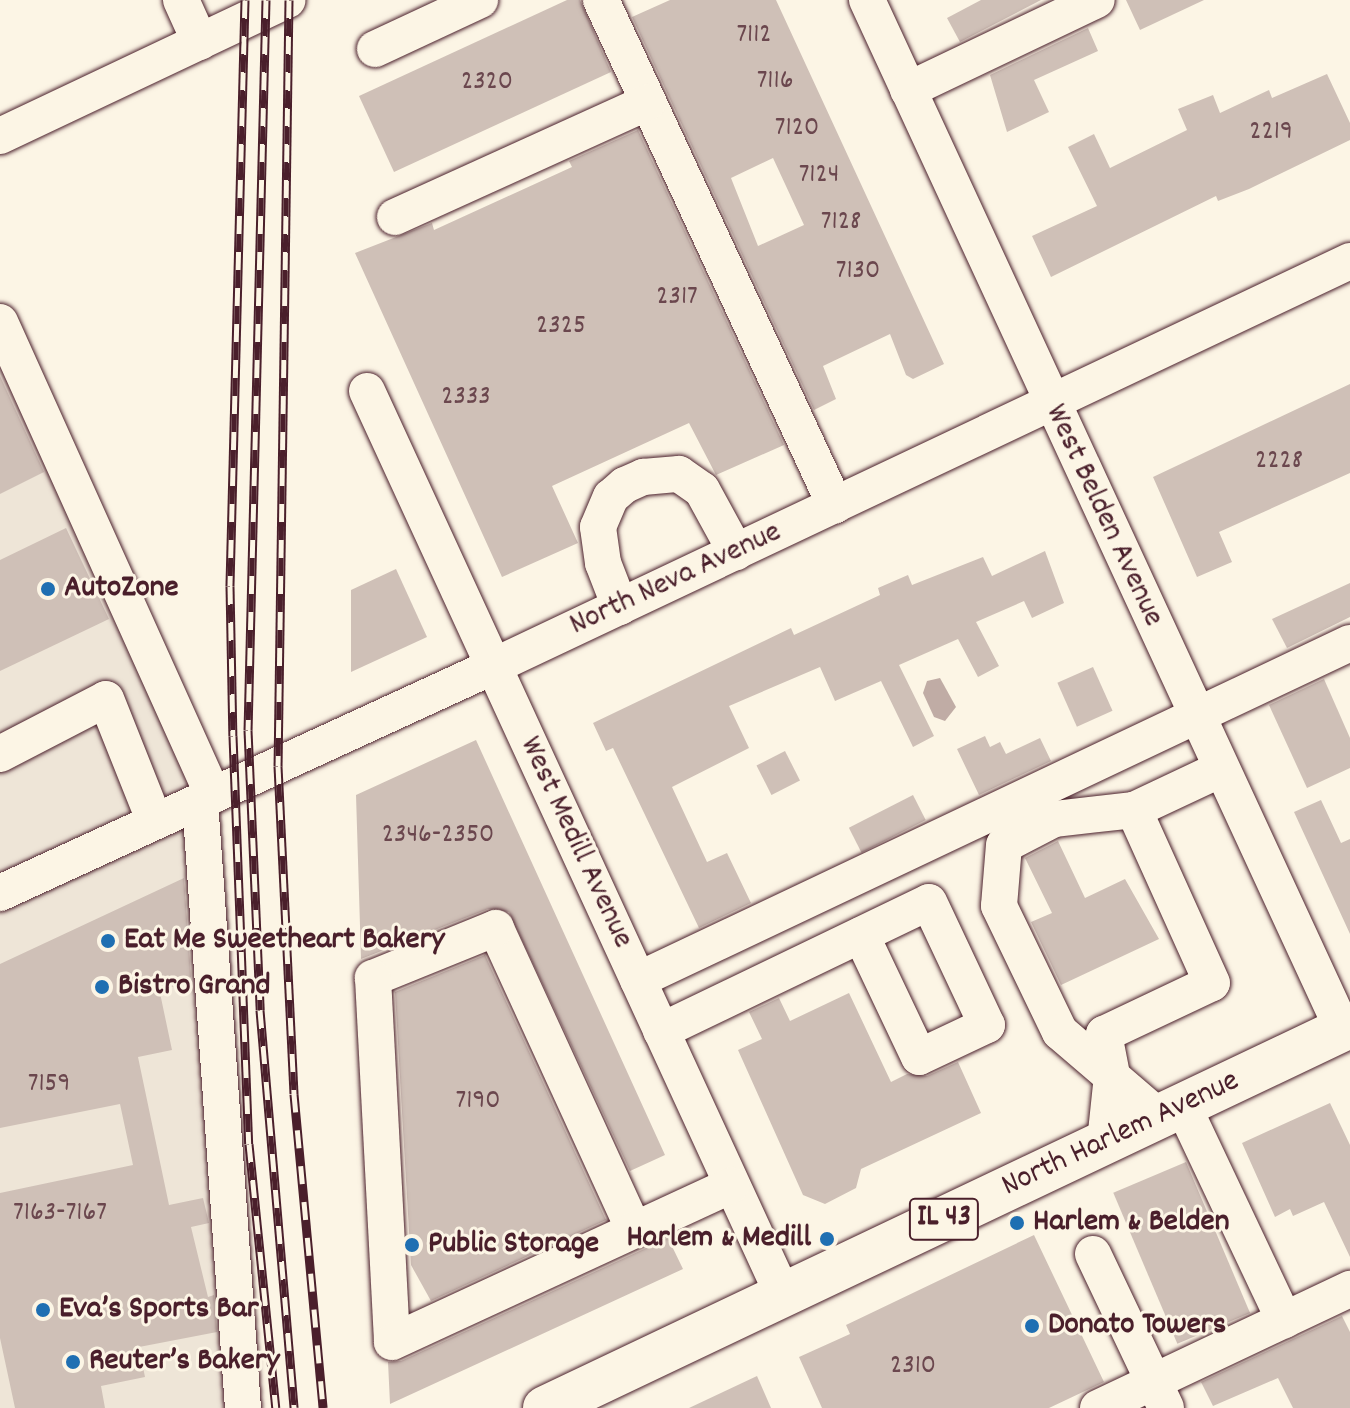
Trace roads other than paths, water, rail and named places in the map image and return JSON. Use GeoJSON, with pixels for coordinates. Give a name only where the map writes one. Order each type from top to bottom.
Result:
{"type":"FeatureCollection","features":[{"type":"Feature","properties":{"kind":"main road","name":"North Harlem Avenue"},"geometry":{"type":"LineString","coordinates":[[545,1408],[1346,1028]]}},
{"type":"Feature","properties":{"kind":"street"},"geometry":{"type":"LineString","coordinates":[[181,0],[200,42]]}},
{"type":"Feature","properties":{"kind":"street"},"geometry":{"type":"LineString","coordinates":[[0,136],[288,0]]}},
{"type":"Feature","properties":{"kind":"street"},"geometry":{"type":"LineString","coordinates":[[375,49],[480,0]]}},
{"type":"Feature","properties":{"kind":"street"},"geometry":{"type":"LineString","coordinates":[[601,0],[835,505]]}},
{"type":"Feature","properties":{"kind":"street","name":"West Belden Avenue"},"geometry":{"type":"LineString","coordinates":[[867,0],[1050,403],[1346,1028]]}},
{"type":"Feature","properties":{"kind":"street"},"geometry":{"type":"LineString","coordinates":[[908,90],[1097,0]]}},
{"type":"Feature","properties":{"kind":"street"},"geometry":{"type":"LineString","coordinates":[[395,217],[648,102]]}},
{"type":"Feature","properties":{"kind":"street","name":"North Neva Avenue"},"geometry":{"type":"LineString","coordinates":[[0,893],[494,666],[1350,261]]}},
{"type":"Feature","properties":{"kind":"street"},"geometry":{"type":"LineString","coordinates":[[0,322],[206,798],[243,1408]]}},
{"type":"Feature","properties":{"kind":"street","name":"West Medill Avenue"},"geometry":{"type":"LineString","coordinates":[[367,391],[783,1295]]}},
{"type":"Feature","properties":{"kind":"street"},"geometry":{"type":"LineString","coordinates":[[620,607],[602,560],[598,527],[611,497],[625,485],[643,477],[679,474],[702,490],[736,552]]}},
{"type":"Feature","properties":{"kind":"street"},"geometry":{"type":"LineString","coordinates":[[638,980],[1350,643]]}},
{"type":"Feature","properties":{"kind":"street"},"geometry":{"type":"LineString","coordinates":[[0,754],[106,699],[155,822]]}},
{"type":"Feature","properties":{"kind":"street"},"geometry":{"type":"LineString","coordinates":[[1221,769],[1134,810],[1054,819],[1004,845],[999,906],[1060,1032],[1112,1075],[1171,1111],[1284,1320]]}},
{"type":"Feature","properties":{"kind":"street"},"geometry":{"type":"LineString","coordinates":[[1105,1142],[1112,1075],[1104,1034],[1212,983],[1134,810]]}},
{"type":"Feature","properties":{"kind":"street"},"geometry":{"type":"LineString","coordinates":[[661,1031],[929,902],[987,1025],[919,1057],[861,935]]}},
{"type":"Feature","properties":{"kind":"street"},"geometry":{"type":"LineString","coordinates":[[634,1230],[496,928],[373,978],[392,1342],[732,1185]]}},
{"type":"Feature","properties":{"kind":"street"},"geometry":{"type":"LineString","coordinates":[[1093,1254],[1160,1395]]}},
{"type":"Feature","properties":{"kind":"street"},"geometry":{"type":"LineString","coordinates":[[1098,1408],[1160,1395],[1284,1320],[1350,1289]]}},
{"type":"Feature","properties":{"kind":"railway"},"geometry":{"type":"LineString","coordinates":[[245,0],[230,586],[233,736],[249,1144],[276,1408]]}},
{"type":"Feature","properties":{"kind":"railway"},"geometry":{"type":"LineString","coordinates":[[266,0],[248,730],[260,1010],[294,1408]]}},
{"type":"Feature","properties":{"kind":"railway"},"geometry":{"type":"LineString","coordinates":[[289,0],[278,766],[294,1094],[323,1408]]}},
{"type":"Feature","properties":{"kind":"place","name":"AutoZone"},"geometry":{"type":"Point","coordinates":[48,589]}},
{"type":"Feature","properties":{"kind":"place","name":"Eat Me Sweetheart Bakery"},"geometry":{"type":"Point","coordinates":[108,941]}},
{"type":"Feature","properties":{"kind":"place","name":"Bistro Grand"},"geometry":{"type":"Point","coordinates":[102,987]}},
{"type":"Feature","properties":{"kind":"place","name":"Harlem & Belden"},"geometry":{"type":"Point","coordinates":[1017,1223]}},
{"type":"Feature","properties":{"kind":"place","name":"Harlem & Medill"},"geometry":{"type":"Point","coordinates":[827,1239]}},
{"type":"Feature","properties":{"kind":"place","name":"Public Storage"},"geometry":{"type":"Point","coordinates":[412,1245]}},
{"type":"Feature","properties":{"kind":"place","name":"Eva’s Sports Bar"},"geometry":{"type":"Point","coordinates":[43,1310]}},
{"type":"Feature","properties":{"kind":"place","name":"Donato Towers"},"geometry":{"type":"Point","coordinates":[1032,1326]}},
{"type":"Feature","properties":{"kind":"place","name":"Reuter’s Bakery"},"geometry":{"type":"Point","coordinates":[73,1362]}}]}
